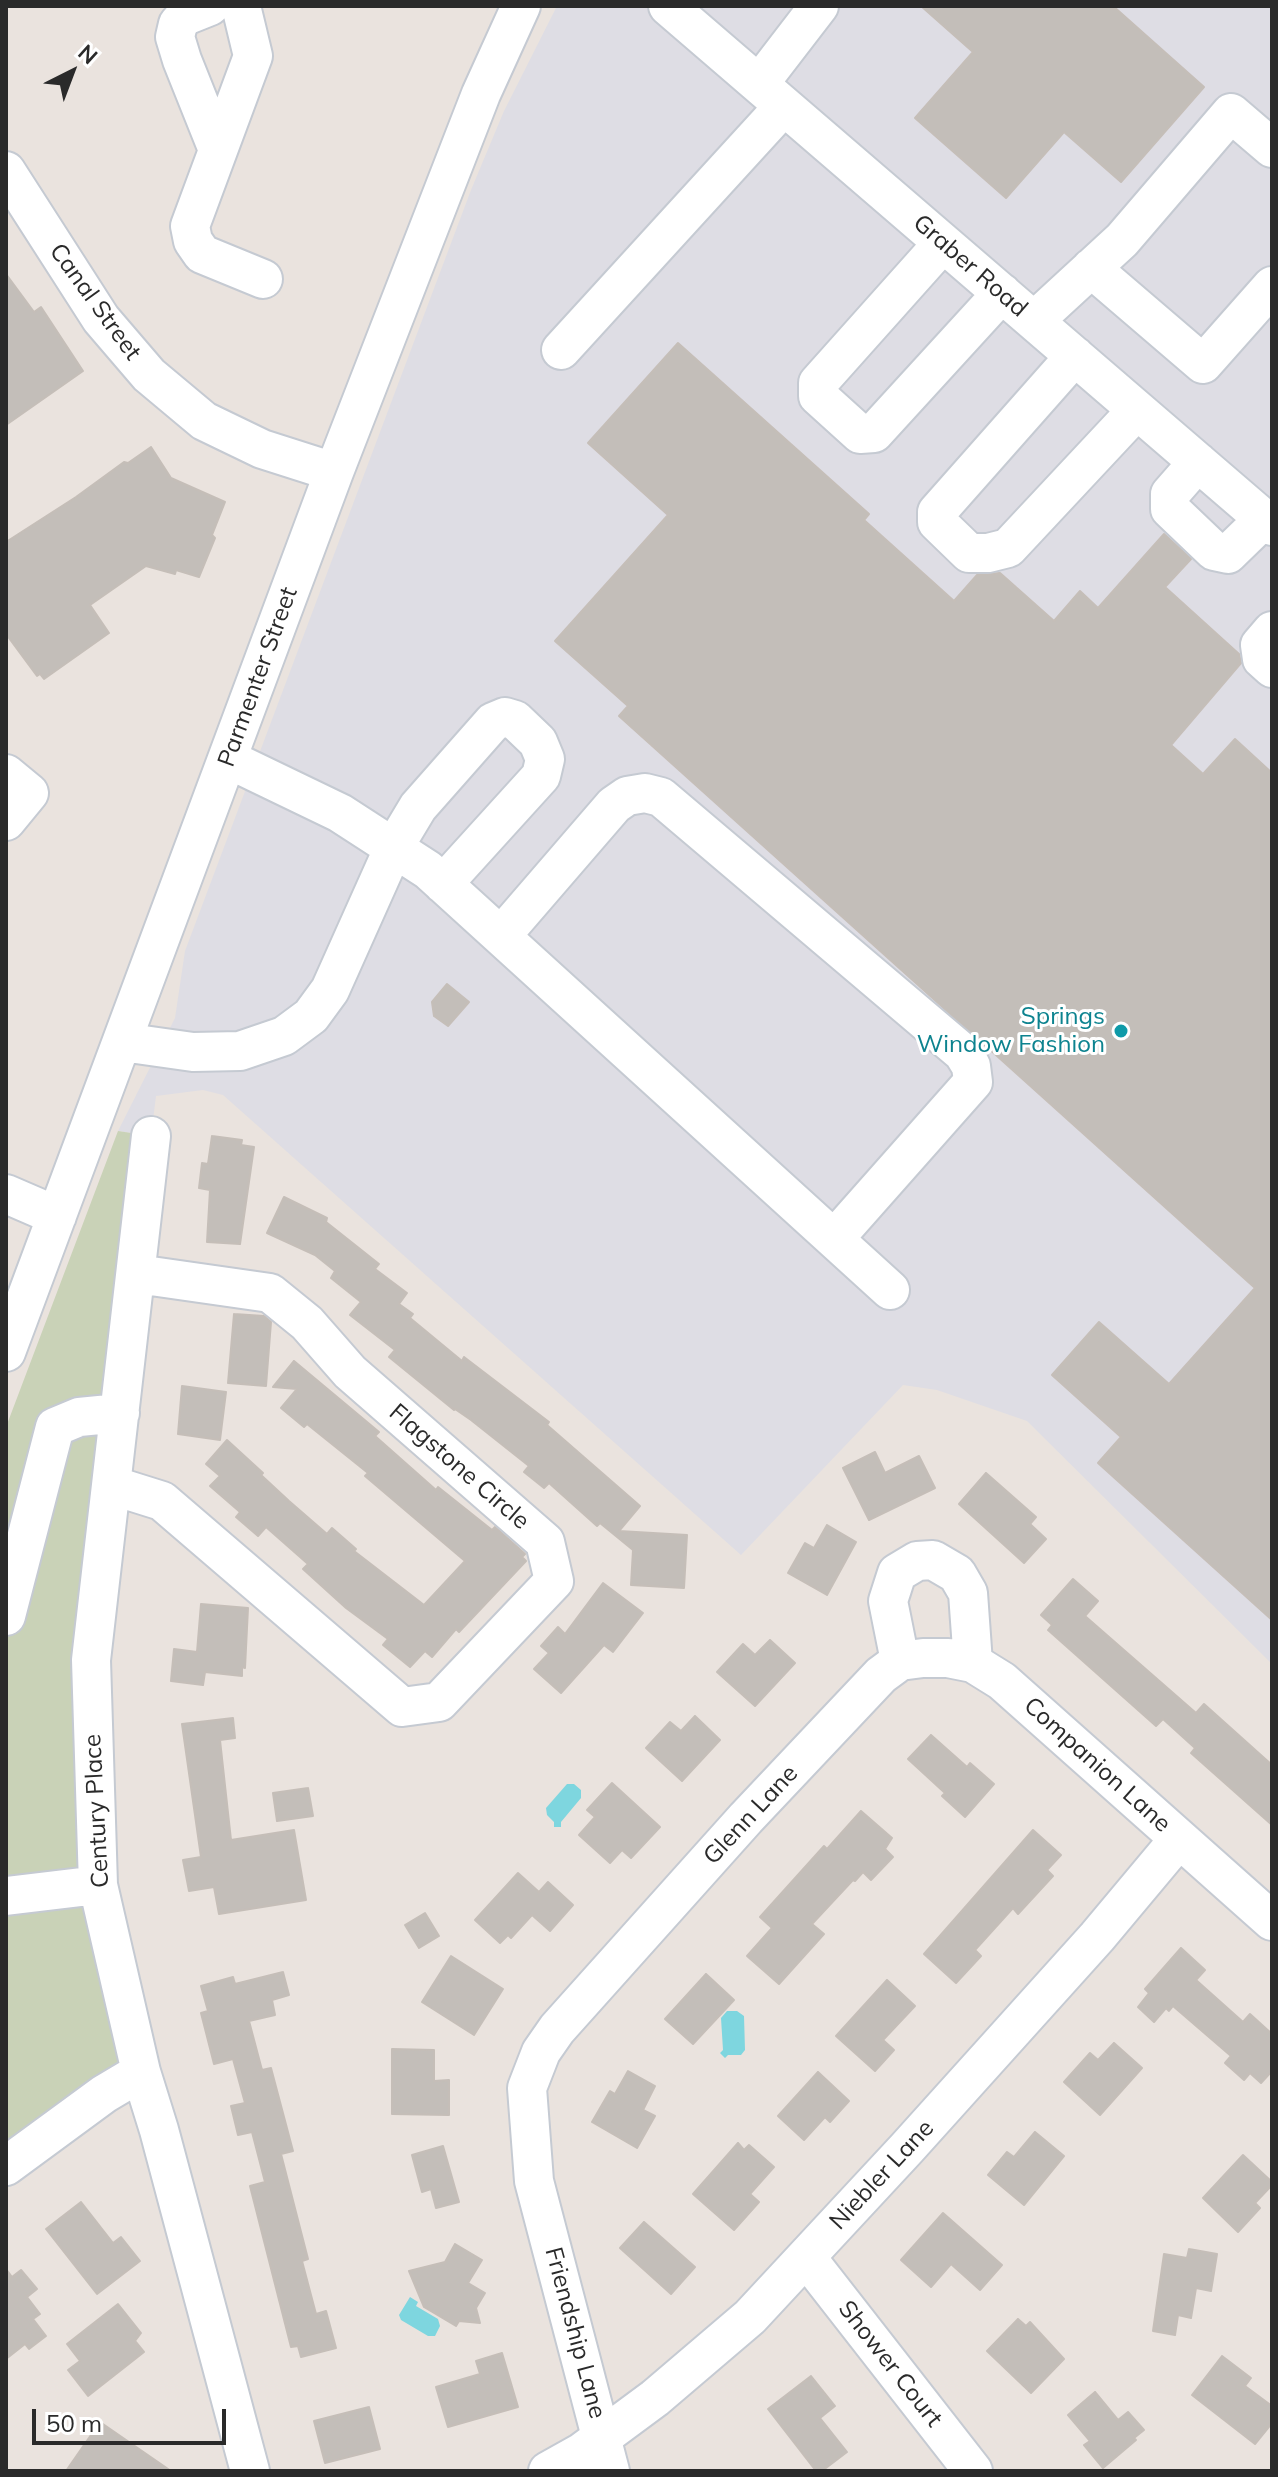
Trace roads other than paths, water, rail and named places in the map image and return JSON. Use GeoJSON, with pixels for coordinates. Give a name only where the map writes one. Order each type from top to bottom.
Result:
{"type":"FeatureCollection","features":[{"type":"Feature","properties":{"kind":"street"},"geometry":{"type":"LineString","coordinates":[[210,6],[185,16],[178,24],[175,37],[218,150]]}},
{"type":"Feature","properties":{"kind":"street"},"geometry":{"type":"LineString","coordinates":[[241,6],[253,56],[190,226],[193,241],[202,254],[263,279]]}},
{"type":"Feature","properties":{"kind":"street","name":"Parmenter Street"},"geometry":{"type":"LineString","coordinates":[[6,1352],[334,472],[475,108],[521,6]]}},
{"type":"Feature","properties":{"kind":"street","name":"Graber Road"},"geometry":{"type":"LineString","coordinates":[[668,6],[1268,522]]}},
{"type":"Feature","properties":{"kind":"street"},"geometry":{"type":"LineString","coordinates":[[561,350],[771,95],[819,6]]}},
{"type":"Feature","properties":{"kind":"street"},"geometry":{"type":"LineString","coordinates":[[1034,321],[1122,240],[1231,113],[1272,148]]}},
{"type":"Feature","properties":{"kind":"street","name":"Canal Street"},"geometry":{"type":"LineString","coordinates":[[6,171],[101,319],[149,375],[204,421],[262,449],[334,472]]}},
{"type":"Feature","properties":{"kind":"street"},"geometry":{"type":"LineString","coordinates":[[943,243],[818,383],[818,396],[860,434],[874,433],[1002,293]]}},
{"type":"Feature","properties":{"kind":"street"},"geometry":{"type":"LineString","coordinates":[[1091,268],[1203,364],[1272,286]]}},
{"type":"Feature","properties":{"kind":"street"},"geometry":{"type":"LineString","coordinates":[[1075,356],[937,512],[937,522],[969,553],[988,553],[1008,548],[1137,410]]}},
{"type":"Feature","properties":{"kind":"street"},"geometry":{"type":"LineString","coordinates":[[1198,462],[1170,494],[1170,509],[1214,551],[1228,554],[1268,522]]}},
{"type":"Feature","properties":{"kind":"street"},"geometry":{"type":"LineString","coordinates":[[1272,631],[1260,645],[1262,659],[1272,668]]}},
{"type":"Feature","properties":{"kind":"street"},"geometry":{"type":"LineString","coordinates":[[122,1042],[193,1052],[240,1051],[284,1036],[311,1016],[330,990],[394,847],[418,807],[493,722],[505,717],[515,720],[538,742],[545,759],[541,776],[443,884]]}},
{"type":"Feature","properties":{"kind":"street"},"geometry":{"type":"LineString","coordinates":[[228,759],[340,813],[428,870],[890,1290]]}},
{"type":"Feature","properties":{"kind":"street"},"geometry":{"type":"LineString","coordinates":[[6,774],[29,793],[6,821]]}},
{"type":"Feature","properties":{"kind":"street"},"geometry":{"type":"LineString","coordinates":[[501,936],[614,805],[627,796],[645,793],[661,797],[963,1053],[971,1066],[973,1082],[834,1239]]}},
{"type":"Feature","properties":{"kind":"street","name":"Century Place"},"geometry":{"type":"LineString","coordinates":[[151,1136],[91,1660],[98,1885],[141,2072],[250,2471]]}},
{"type":"Feature","properties":{"kind":"street"},"geometry":{"type":"LineString","coordinates":[[6,1194],[57,1216]]}},
{"type":"Feature","properties":{"kind":"street","name":"Flagstone Circle"},"geometry":{"type":"LineString","coordinates":[[111,1485],[162,1501],[402,1707],[439,1702],[554,1581],[545,1542],[350,1372],[307,1323],[270,1293],[137,1274]]}},
{"type":"Feature","properties":{"kind":"street"},"geometry":{"type":"LineString","coordinates":[[6,1616],[55,1427],[79,1417],[120,1413]]}},
{"type":"Feature","properties":{"kind":"street"},"geometry":{"type":"LineString","coordinates":[[900,1661],[888,1601],[897,1573],[917,1561],[933,1560],[957,1574],[968,1593],[973,1663]]}},
{"type":"Feature","properties":{"kind":"street","name":"Companion Lane"},"geometry":{"type":"LineString","coordinates":[[900,1661],[948,1658],[973,1663],[1002,1681],[1272,1921]]}},
{"type":"Feature","properties":{"kind":"street","name":"Glenn Lane"},"geometry":{"type":"LineString","coordinates":[[539,2196],[534,2181],[527,2088],[541,2052],[557,2029],[746,1818],[881,1675],[900,1661]]}},
{"type":"Feature","properties":{"kind":"street","name":"Niebler Lane"},"geometry":{"type":"LineString","coordinates":[[548,2471],[582,2452],[607,2454],[655,2398],[750,2317],[1065,1972],[1179,1839]]}},
{"type":"Feature","properties":{"kind":"street"},"geometry":{"type":"LineString","coordinates":[[6,1896],[98,1885]]}},
{"type":"Feature","properties":{"kind":"street"},"geometry":{"type":"LineString","coordinates":[[6,2166],[104,2094],[141,2072]]}},
{"type":"Feature","properties":{"kind":"street","name":"Friendship Lane"},"geometry":{"type":"LineString","coordinates":[[539,2196],[607,2454]]}},
{"type":"Feature","properties":{"kind":"street","name":"Shower Court"},"geometry":{"type":"LineString","coordinates":[[806,2257],[973,2471]]}},
{"type":"Feature","properties":{"kind":"water"},"geometry":{"type":"Polygon","coordinates":[[[567,1784],[574,1784],[581,1790],[581,1798],[561,1822],[561,1827],[554,1827],[546,1808],[567,1784]]]}},
{"type":"Feature","properties":{"kind":"water"},"geometry":{"type":"Polygon","coordinates":[[[727,2011],[737,2011],[744,2016],[745,2050],[741,2055],[725,2058],[720,2053],[723,2050],[721,2018],[727,2011]]]}},
{"type":"Feature","properties":{"kind":"water"},"geometry":{"type":"Polygon","coordinates":[[[410,2297],[418,2302],[416,2306],[438,2319],[440,2326],[435,2336],[428,2336],[401,2320],[399,2315],[410,2297]]]}},
{"type":"Feature","properties":{"kind":"place","name":"Springs Window Fashion"},"geometry":{"type":"Point","coordinates":[1121,1031]}}]}
